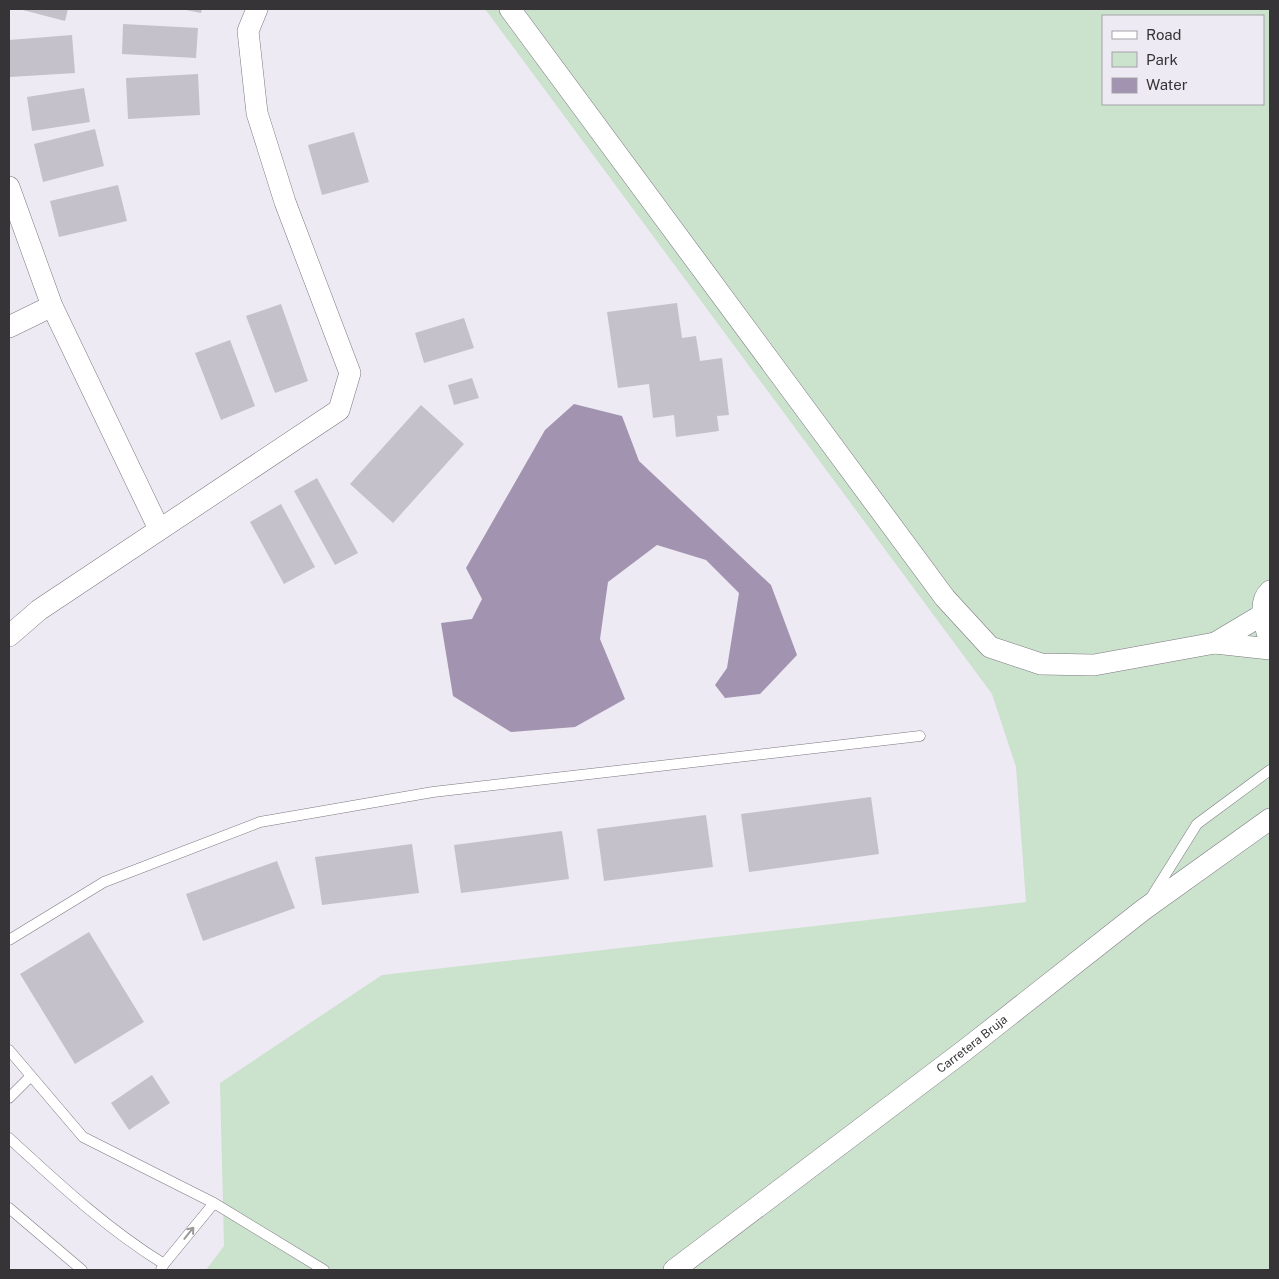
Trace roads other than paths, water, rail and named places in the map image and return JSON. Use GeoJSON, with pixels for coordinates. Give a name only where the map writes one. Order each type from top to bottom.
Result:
{"type":"FeatureCollection","features":[{"type":"Feature","properties":{"kind":"street"},"geometry":{"type":"LineString","coordinates":[[9,636],[39,610],[339,410],[350,373],[286,202],[257,113],[248,31],[257,9]]}},
{"type":"Feature","properties":{"kind":"street"},"geometry":{"type":"LineString","coordinates":[[510,9],[945,598],[990,647],[1041,664],[1094,665],[1215,643],[1270,649]]}},
{"type":"Feature","properties":{"kind":"street"},"geometry":{"type":"LineString","coordinates":[[9,187],[52,306],[159,529]]}},
{"type":"Feature","properties":{"kind":"street"},"geometry":{"type":"LineString","coordinates":[[9,327],[52,306]]}},
{"type":"Feature","properties":{"kind":"street"},"geometry":{"type":"LineString","coordinates":[[1270,591],[1267,594],[1262,615],[1270,638]]}},
{"type":"Feature","properties":{"kind":"street"},"geometry":{"type":"LineString","coordinates":[[1215,643],[1262,615]]}},
{"type":"Feature","properties":{"kind":"street","name":"Carretera Bruja"},"geometry":{"type":"LineString","coordinates":[[674,1270],[965,1050],[1143,910],[1270,819]]}},
{"type":"Feature","properties":{"kind":"lane"},"geometry":{"type":"LineString","coordinates":[[9,940],[104,882],[260,822],[433,792],[920,736]]}},
{"type":"Feature","properties":{"kind":"lane"},"geometry":{"type":"LineString","coordinates":[[1143,910],[1197,824],[1270,770]]}},
{"type":"Feature","properties":{"kind":"lane"},"geometry":{"type":"LineString","coordinates":[[9,1050],[83,1138],[214,1203],[324,1270]]}},
{"type":"Feature","properties":{"kind":"lane"},"geometry":{"type":"LineString","coordinates":[[9,1098],[31,1076]]}},
{"type":"Feature","properties":{"kind":"lane"},"geometry":{"type":"LineString","coordinates":[[9,1138],[98,1218],[163,1267],[214,1203]]}},
{"type":"Feature","properties":{"kind":"lane"},"geometry":{"type":"LineString","coordinates":[[9,1208],[82,1270]]}},
{"type":"Feature","properties":{"kind":"water"},"geometry":{"type":"Polygon","coordinates":[[[574,404],[622,416],[639,461],[771,585],[797,655],[760,694],[725,698],[715,685],[727,668],[739,593],[706,560],[657,545],[608,582],[600,639],[625,699],[575,727],[511,732],[453,696],[441,623],[472,619],[482,599],[466,568],[545,430],[574,404]]]}}]}
